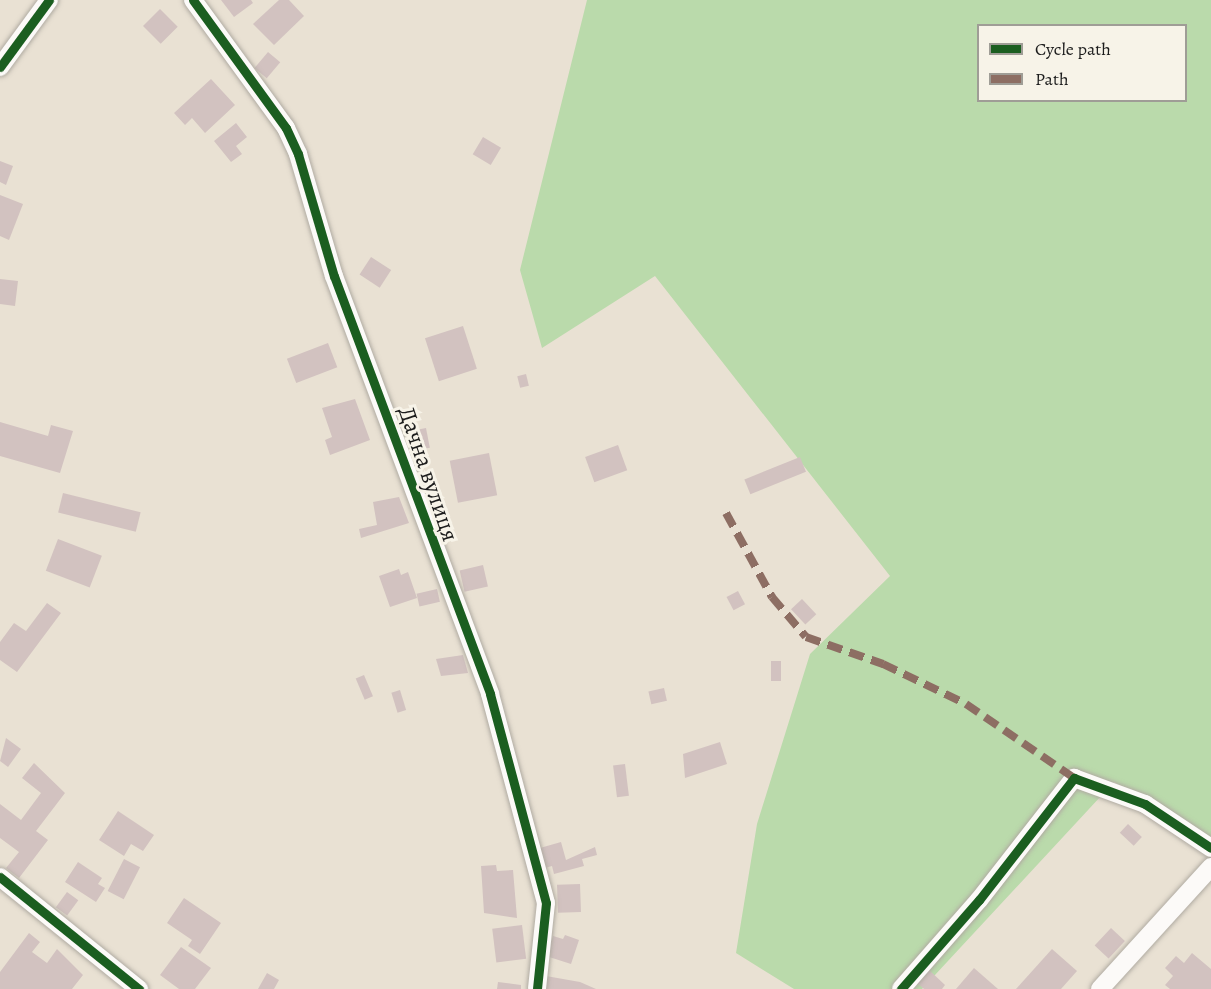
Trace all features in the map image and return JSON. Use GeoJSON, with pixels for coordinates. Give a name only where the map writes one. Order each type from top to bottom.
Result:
{"type":"FeatureCollection","features":[{"type":"Feature","properties":{"kind":"street"},"geometry":{"type":"LineString","coordinates":[[0,67],[49,0]]}},
{"type":"Feature","properties":{"kind":"street","name":"Дачна вулиця"},"geometry":{"type":"LineString","coordinates":[[193,0],[286,128],[298,154],[334,276],[490,694],[546,903],[537,989]]}},
{"type":"Feature","properties":{"kind":"street"},"geometry":{"type":"LineString","coordinates":[[901,989],[979,900],[1074,777],[1145,804],[1211,848]]}},
{"type":"Feature","properties":{"kind":"street"},"geometry":{"type":"LineString","coordinates":[[1100,989],[1211,867]]}},
{"type":"Feature","properties":{"kind":"street"},"geometry":{"type":"LineString","coordinates":[[0,877],[117,982],[139,989]]}},
{"type":"Feature","properties":{"kind":"green space"},"geometry":{"type":"Polygon","coordinates":[[[587,0],[1211,0],[1211,840],[1114,782],[922,989],[794,989],[736,953],[757,824],[810,654],[890,576],[655,276],[542,348],[520,270],[587,0]]]}},
{"type":"Feature","properties":{"kind":"building"},"geometry":{"type":"Polygon","coordinates":[[[221,0],[251,0],[253,3],[234,17],[221,0]]]}},
{"type":"Feature","properties":{"kind":"building"},"geometry":{"type":"Polygon","coordinates":[[[279,0],[289,0],[304,16],[274,45],[253,24],[279,0]]]}},
{"type":"Feature","properties":{"kind":"building"},"geometry":{"type":"Polygon","coordinates":[[[160,9],[178,27],[161,44],[143,26],[160,9]]]}},
{"type":"Feature","properties":{"kind":"building"},"geometry":{"type":"Polygon","coordinates":[[[268,52],[280,62],[267,78],[255,68],[268,52]]]}},
{"type":"Feature","properties":{"kind":"building"},"geometry":{"type":"Polygon","coordinates":[[[211,79],[235,105],[205,133],[192,118],[185,125],[174,113],[211,79]]]}},
{"type":"Feature","properties":{"kind":"building"},"geometry":{"type":"Polygon","coordinates":[[[236,123],[247,137],[236,146],[242,154],[231,162],[214,141],[236,123]]]}},
{"type":"Feature","properties":{"kind":"building"},"geometry":{"type":"Polygon","coordinates":[[[483,137],[501,148],[491,165],[473,154],[483,137]]]}},
{"type":"Feature","properties":{"kind":"building"},"geometry":{"type":"Polygon","coordinates":[[[0,161],[13,166],[6,185],[0,182],[0,161]]]}},
{"type":"Feature","properties":{"kind":"building"},"geometry":{"type":"Polygon","coordinates":[[[0,195],[23,204],[9,240],[0,236],[0,195]]]}},
{"type":"Feature","properties":{"kind":"building"},"geometry":{"type":"Polygon","coordinates":[[[371,257],[391,270],[380,288],[360,275],[371,257]]]}},
{"type":"Feature","properties":{"kind":"building"},"geometry":{"type":"Polygon","coordinates":[[[0,279],[18,281],[15,306],[0,304],[0,279]]]}},
{"type":"Feature","properties":{"kind":"building"},"geometry":{"type":"Polygon","coordinates":[[[463,326],[477,369],[439,381],[425,338],[463,326]]]}},
{"type":"Feature","properties":{"kind":"building"},"geometry":{"type":"Polygon","coordinates":[[[328,343],[337,367],[296,383],[287,359],[328,343]]]}},
{"type":"Feature","properties":{"kind":"building"},"geometry":{"type":"Polygon","coordinates":[[[526,374],[529,386],[520,388],[517,376],[526,374]]]}},
{"type":"Feature","properties":{"kind":"building"},"geometry":{"type":"Polygon","coordinates":[[[355,399],[370,440],[330,455],[325,440],[332,437],[322,408],[355,399]]]}},
{"type":"Feature","properties":{"kind":"building"},"geometry":{"type":"Polygon","coordinates":[[[0,422],[48,436],[51,425],[73,431],[60,473],[0,456],[0,422]]]}},
{"type":"Feature","properties":{"kind":"building"},"geometry":{"type":"Polygon","coordinates":[[[426,428],[430,448],[413,451],[409,431],[426,428]]]}},
{"type":"Feature","properties":{"kind":"building"},"geometry":{"type":"Polygon","coordinates":[[[618,445],[627,470],[594,482],[585,457],[618,445]]]}},
{"type":"Feature","properties":{"kind":"building"},"geometry":{"type":"Polygon","coordinates":[[[489,453],[497,495],[458,503],[450,461],[489,453]]]}},
{"type":"Feature","properties":{"kind":"building"},"geometry":{"type":"Polygon","coordinates":[[[800,457],[806,472],[750,494],[744,479],[800,457]]]}},
{"type":"Feature","properties":{"kind":"building"},"geometry":{"type":"Polygon","coordinates":[[[63,493],[141,512],[136,532],[58,512],[63,493]]]}},
{"type":"Feature","properties":{"kind":"building"},"geometry":{"type":"Polygon","coordinates":[[[399,497],[409,523],[361,538],[359,529],[377,525],[373,502],[399,497]]]}},
{"type":"Feature","properties":{"kind":"building"},"geometry":{"type":"Polygon","coordinates":[[[58,539],[102,556],[90,588],[46,571],[58,539]]]}},
{"type":"Feature","properties":{"kind":"building"},"geometry":{"type":"Polygon","coordinates":[[[483,565],[488,586],[465,592],[460,570],[483,565]]]}},
{"type":"Feature","properties":{"kind":"building"},"geometry":{"type":"Polygon","coordinates":[[[399,569],[401,575],[408,572],[417,598],[390,607],[379,576],[399,569]]]}},
{"type":"Feature","properties":{"kind":"building"},"geometry":{"type":"Polygon","coordinates":[[[437,589],[440,602],[419,606],[417,594],[437,589]]]}},
{"type":"Feature","properties":{"kind":"building"},"geometry":{"type":"Polygon","coordinates":[[[738,591],[745,604],[734,610],[727,597],[738,591]]]}},
{"type":"Feature","properties":{"kind":"building"},"geometry":{"type":"Polygon","coordinates":[[[802,599],[816,614],[805,625],[791,609],[802,599]]]}},
{"type":"Feature","properties":{"kind":"building"},"geometry":{"type":"Polygon","coordinates":[[[47,603],[61,613],[17,672],[0,660],[0,642],[14,623],[26,631],[47,603]]]}},
{"type":"Feature","properties":{"kind":"building"},"geometry":{"type":"Polygon","coordinates":[[[463,655],[468,673],[441,676],[436,659],[463,655]]]}},
{"type":"Feature","properties":{"kind":"building"},"geometry":{"type":"Polygon","coordinates":[[[771,661],[781,661],[781,681],[771,681],[771,661]]]}},
{"type":"Feature","properties":{"kind":"building"},"geometry":{"type":"Polygon","coordinates":[[[364,675],[373,696],[365,700],[356,679],[364,675]]]}},
{"type":"Feature","properties":{"kind":"building"},"geometry":{"type":"Polygon","coordinates":[[[664,688],[667,701],[651,704],[648,692],[664,688]]]}},
{"type":"Feature","properties":{"kind":"building"},"geometry":{"type":"Polygon","coordinates":[[[400,690],[406,710],[398,713],[391,693],[400,690]]]}},
{"type":"Feature","properties":{"kind":"building"},"geometry":{"type":"Polygon","coordinates":[[[6,738],[21,749],[8,767],[0,761],[6,738]]]}},
{"type":"Feature","properties":{"kind":"building"},"geometry":{"type":"Polygon","coordinates":[[[720,742],[727,764],[685,778],[683,754],[720,742]]]}},
{"type":"Feature","properties":{"kind":"building"},"geometry":{"type":"Polygon","coordinates":[[[34,763],[65,793],[36,831],[48,840],[19,878],[6,868],[19,852],[0,838],[0,804],[21,820],[41,793],[22,778],[34,763]]]}},
{"type":"Feature","properties":{"kind":"building"},"geometry":{"type":"Polygon","coordinates":[[[625,764],[629,796],[617,797],[613,765],[625,764]]]}},
{"type":"Feature","properties":{"kind":"building"},"geometry":{"type":"Polygon","coordinates":[[[118,811],[154,835],[143,851],[131,844],[124,856],[99,840],[118,811]]]}},
{"type":"Feature","properties":{"kind":"building"},"geometry":{"type":"Polygon","coordinates":[[[1128,824],[1142,837],[1134,846],[1120,833],[1128,824]]]}},
{"type":"Feature","properties":{"kind":"building"},"geometry":{"type":"Polygon","coordinates":[[[561,842],[566,860],[595,847],[597,855],[582,859],[584,866],[554,874],[552,866],[545,868],[540,848],[561,842]]]}},
{"type":"Feature","properties":{"kind":"building"},"geometry":{"type":"Polygon","coordinates":[[[124,859],[140,867],[124,899],[108,891],[124,859]]]}},
{"type":"Feature","properties":{"kind":"building"},"geometry":{"type":"Polygon","coordinates":[[[78,862],[102,878],[98,884],[105,888],[96,902],[65,882],[78,862]]]}},
{"type":"Feature","properties":{"kind":"building"},"geometry":{"type":"Polygon","coordinates":[[[496,865],[497,871],[513,870],[517,918],[484,913],[481,866],[496,865]]]}},
{"type":"Feature","properties":{"kind":"building"},"geometry":{"type":"Polygon","coordinates":[[[580,884],[581,912],[558,913],[557,885],[580,884]]]}},
{"type":"Feature","properties":{"kind":"building"},"geometry":{"type":"Polygon","coordinates":[[[67,892],[78,900],[67,916],[56,907],[67,892]]]}},
{"type":"Feature","properties":{"kind":"building"},"geometry":{"type":"Polygon","coordinates":[[[184,898],[221,923],[200,954],[188,946],[192,940],[167,923],[184,898]]]}},
{"type":"Feature","properties":{"kind":"building"},"geometry":{"type":"Polygon","coordinates":[[[522,925],[526,959],[496,962],[492,929],[522,925]]]}},
{"type":"Feature","properties":{"kind":"building"},"geometry":{"type":"Polygon","coordinates":[[[1111,928],[1125,941],[1109,959],[1095,946],[1111,928]]]}},
{"type":"Feature","properties":{"kind":"building"},"geometry":{"type":"Polygon","coordinates":[[[29,933],[40,942],[32,952],[47,963],[57,949],[83,975],[72,989],[0,989],[0,972],[29,933]]]}},
{"type":"Feature","properties":{"kind":"building"},"geometry":{"type":"Polygon","coordinates":[[[565,935],[579,940],[571,964],[546,956],[553,936],[563,939],[565,935]]]}},
{"type":"Feature","properties":{"kind":"building"},"geometry":{"type":"Polygon","coordinates":[[[181,947],[211,968],[195,989],[179,989],[160,975],[181,947]]]}},
{"type":"Feature","properties":{"kind":"building"},"geometry":{"type":"Polygon","coordinates":[[[1052,949],[1077,971],[1061,989],[1016,989],[1052,949]]]}},
{"type":"Feature","properties":{"kind":"building"},"geometry":{"type":"Polygon","coordinates":[[[1192,953],[1211,969],[1211,989],[1170,989],[1165,985],[1173,976],[1165,968],[1176,956],[1184,963],[1192,953]]]}},
{"type":"Feature","properties":{"kind":"building"},"geometry":{"type":"Polygon","coordinates":[[[974,968],[998,989],[956,989],[974,968]]]}},
{"type":"Feature","properties":{"kind":"building"},"geometry":{"type":"Polygon","coordinates":[[[928,969],[945,985],[942,989],[924,989],[916,982],[928,969]]]}},
{"type":"Feature","properties":{"kind":"building"},"geometry":{"type":"Polygon","coordinates":[[[267,973],[279,980],[274,989],[258,989],[267,973]]]}},
{"type":"Feature","properties":{"kind":"building"},"geometry":{"type":"Polygon","coordinates":[[[546,976],[580,982],[596,989],[544,989],[546,976]]]}},
{"type":"Feature","properties":{"kind":"building"},"geometry":{"type":"Polygon","coordinates":[[[498,982],[521,985],[521,989],[497,989],[498,982]]]}},
{"type":"Feature","properties":{"kind":"marked path"},"geometry":{"type":"LineString","coordinates":[[726,513],[772,597],[806,637],[883,664],[966,704],[1074,778]]}},
{"type":"Feature","properties":{"kind":"cycle path"},"geometry":{"type":"LineString","coordinates":[[0,67],[49,0]]}},
{"type":"Feature","properties":{"kind":"cycle path"},"geometry":{"type":"LineString","coordinates":[[193,0],[286,128],[298,154],[334,276],[490,694],[546,903],[537,989]]}},
{"type":"Feature","properties":{"kind":"cycle path"},"geometry":{"type":"LineString","coordinates":[[901,989],[979,900],[1074,778],[1145,804],[1211,848]]}},
{"type":"Feature","properties":{"kind":"cycle path"},"geometry":{"type":"LineString","coordinates":[[0,877],[139,989]]}}]}
